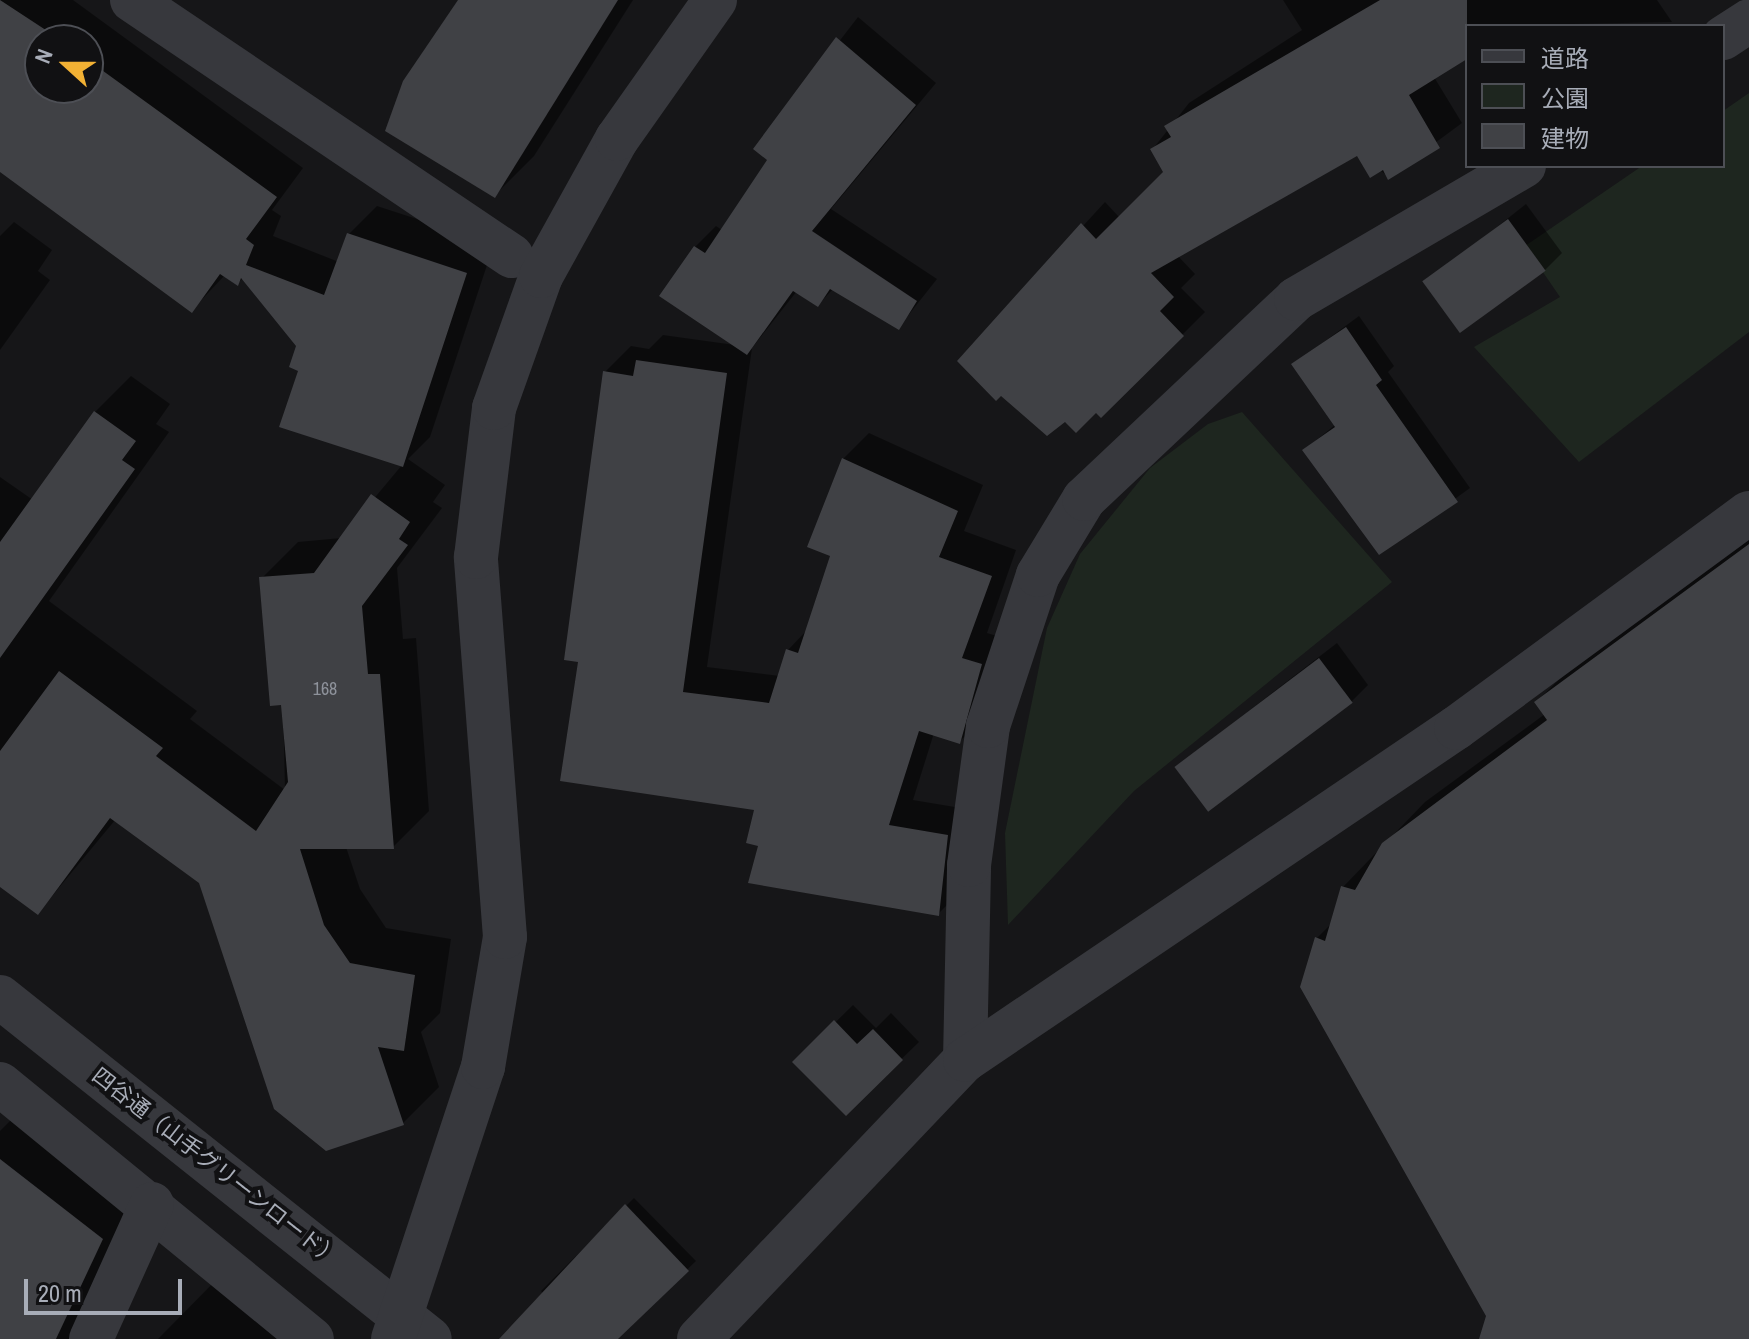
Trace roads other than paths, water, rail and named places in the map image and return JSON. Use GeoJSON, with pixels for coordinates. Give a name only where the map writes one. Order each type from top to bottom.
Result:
{"type":"FeatureCollection","features":[{"type":"Feature","properties":{"kind":"street"},"geometry":{"type":"LineString","coordinates":[[132,0],[512,256]]}},
{"type":"Feature","properties":{"kind":"street"},"geometry":{"type":"LineString","coordinates":[[409,1331],[483,1067],[505,937],[476,557],[494,408],[541,276],[617,139],[715,0]]}},
{"type":"Feature","properties":{"kind":"street"},"geometry":{"type":"LineString","coordinates":[[1725,37],[1749,21]]}},
{"type":"Feature","properties":{"kind":"street"},"geometry":{"type":"LineString","coordinates":[[965,1060],[969,865],[988,726],[1038,575],[1084,499],[1296,299],[1521,168]]}},
{"type":"Feature","properties":{"kind":"street"},"geometry":{"type":"LineString","coordinates":[[699,1339],[965,1060],[1456,728],[1749,513]]}},
{"type":"Feature","properties":{"kind":"street","name":"四谷通（山手グリーンロード）"},"geometry":{"type":"LineString","coordinates":[[0,997],[409,1331]]}},
{"type":"Feature","properties":{"kind":"street"},"geometry":{"type":"LineString","coordinates":[[0,1084],[152,1204],[312,1339]]}},
{"type":"Feature","properties":{"kind":"street"},"geometry":{"type":"LineString","coordinates":[[91,1339],[152,1204]]}}]}
